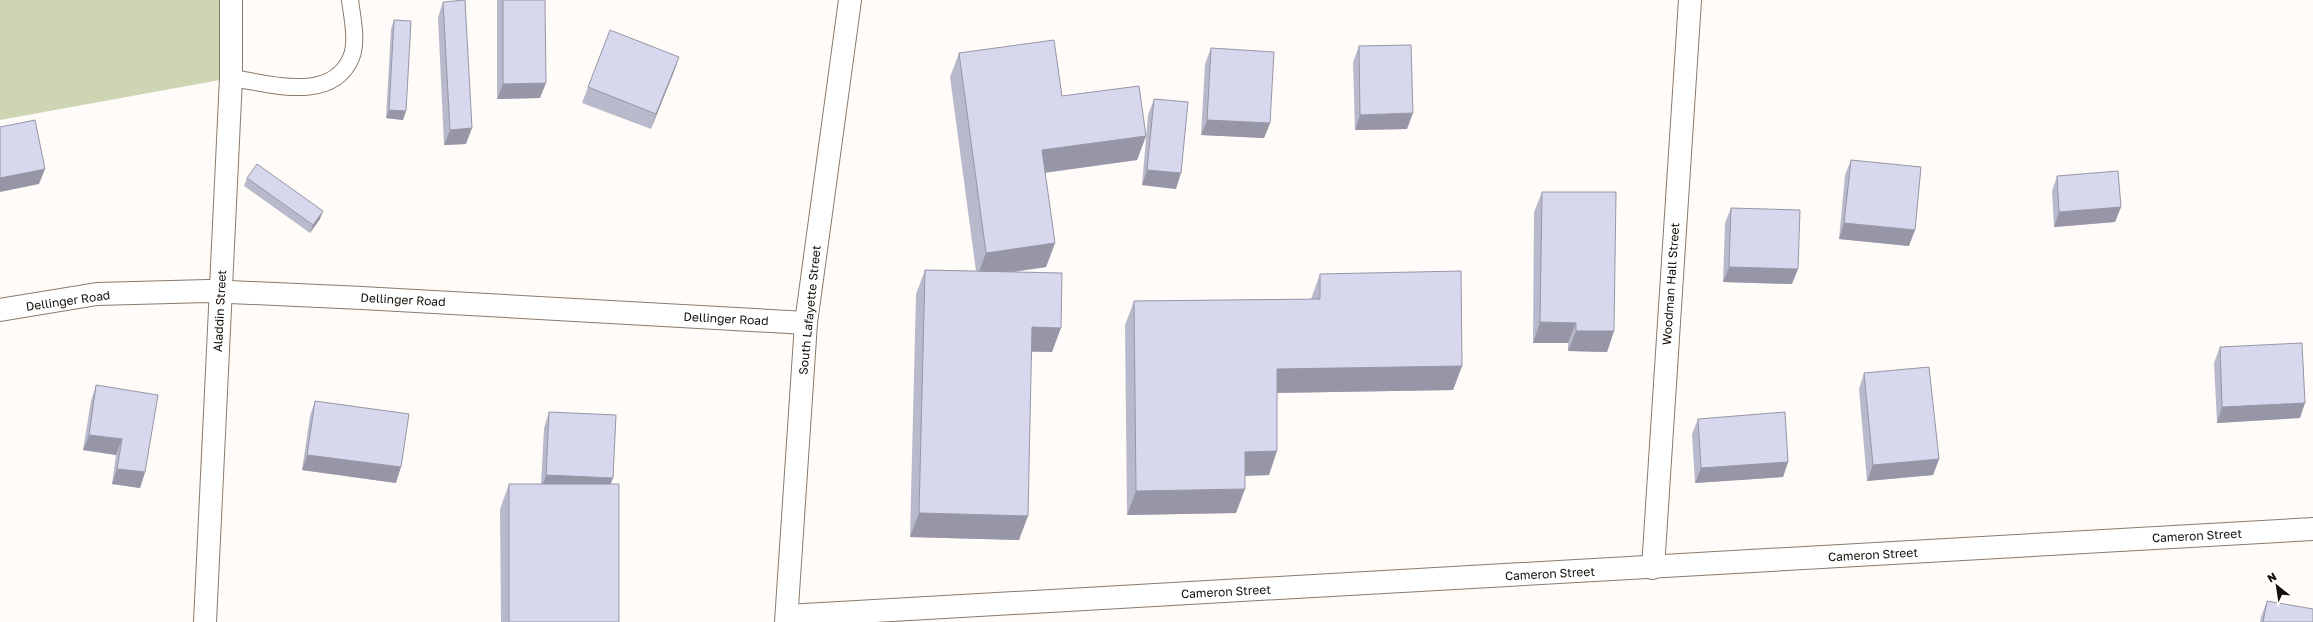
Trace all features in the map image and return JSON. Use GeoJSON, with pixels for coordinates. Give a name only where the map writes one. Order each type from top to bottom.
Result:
{"type":"FeatureCollection","features":[{"type":"Feature","properties":{"kind":"street","name":"Aladdin Street"},"geometry":{"type":"LineString","coordinates":[[205,622],[231,78],[231,0]]}},
{"type":"Feature","properties":{"kind":"street","name":"South Lafayette Street"},"geometry":{"type":"LineString","coordinates":[[786,619],[806,323],[850,0]]}},
{"type":"Feature","properties":{"kind":"street","name":"Woodman Hall Street"},"geometry":{"type":"LineString","coordinates":[[1653,568],[1690,0]]}},
{"type":"Feature","properties":{"kind":"street","name":"Dellinger Road"},"geometry":{"type":"LineString","coordinates":[[0,310],[97,294],[221,292],[806,323]]}},
{"type":"Feature","properties":{"kind":"street","name":"Cameron Street"},"geometry":{"type":"LineString","coordinates":[[786,619],[2313,529]]}},
{"type":"Feature","properties":{"kind":"lane"},"geometry":{"type":"LineString","coordinates":[[231,78],[306,88],[323,84],[339,75],[351,58],[354,40],[350,0]]}},
{"type":"Feature","properties":{"kind":"green space"},"geometry":{"type":"Polygon","coordinates":[[[0,0],[231,0],[231,78],[0,120],[0,0]]]}},
{"type":"Feature","properties":{"kind":"building"},"geometry":{"type":"Polygon","coordinates":[[[465,0],[472,128],[450,130],[443,2],[465,0]]]}},
{"type":"Feature","properties":{"kind":"building"},"geometry":{"type":"Polygon","coordinates":[[[503,0],[545,0],[546,83],[503,84],[503,0]]]}},
{"type":"Feature","properties":{"kind":"building"},"geometry":{"type":"Polygon","coordinates":[[[394,20],[411,21],[406,111],[389,110],[394,20]]]}},
{"type":"Feature","properties":{"kind":"building"},"geometry":{"type":"Polygon","coordinates":[[[610,30],[679,57],[656,114],[588,87],[610,30]]]}},
{"type":"Feature","properties":{"kind":"building"},"geometry":{"type":"Polygon","coordinates":[[[1054,40],[1062,96],[1139,86],[1146,136],[1042,150],[1055,243],[986,253],[959,53],[1054,40]]]}},
{"type":"Feature","properties":{"kind":"building"},"geometry":{"type":"Polygon","coordinates":[[[1411,45],[1413,113],[1360,115],[1359,46],[1411,45]]]}},
{"type":"Feature","properties":{"kind":"building"},"geometry":{"type":"Polygon","coordinates":[[[1211,48],[1274,52],[1270,123],[1207,120],[1211,48]]]}},
{"type":"Feature","properties":{"kind":"building"},"geometry":{"type":"Polygon","coordinates":[[[1154,99],[1188,102],[1181,173],[1147,170],[1154,99]]]}},
{"type":"Feature","properties":{"kind":"building"},"geometry":{"type":"Polygon","coordinates":[[[35,120],[45,169],[0,178],[0,127],[35,120]]]}},
{"type":"Feature","properties":{"kind":"building"},"geometry":{"type":"Polygon","coordinates":[[[1851,160],[1921,167],[1915,230],[1844,223],[1851,160]]]}},
{"type":"Feature","properties":{"kind":"building"},"geometry":{"type":"Polygon","coordinates":[[[257,164],[323,211],[313,225],[247,178],[257,164]]]}},
{"type":"Feature","properties":{"kind":"building"},"geometry":{"type":"Polygon","coordinates":[[[2118,171],[2121,207],[2059,212],[2057,176],[2118,171]]]}},
{"type":"Feature","properties":{"kind":"building"},"geometry":{"type":"Polygon","coordinates":[[[1542,192],[1616,192],[1614,331],[1576,331],[1576,323],[1540,322],[1542,192]]]}},
{"type":"Feature","properties":{"kind":"building"},"geometry":{"type":"Polygon","coordinates":[[[1731,208],[1800,210],[1798,269],[1729,267],[1731,208]]]}},
{"type":"Feature","properties":{"kind":"building"},"geometry":{"type":"Polygon","coordinates":[[[925,270],[1062,273],[1061,328],[1032,327],[1028,516],[919,513],[925,270]]]}},
{"type":"Feature","properties":{"kind":"building"},"geometry":{"type":"Polygon","coordinates":[[[1461,271],[1462,366],[1277,369],[1277,451],[1245,452],[1245,489],[1136,491],[1134,301],[1320,299],[1320,274],[1461,271]]]}},
{"type":"Feature","properties":{"kind":"building"},"geometry":{"type":"Polygon","coordinates":[[[2302,343],[2305,403],[2222,407],[2220,347],[2302,343]]]}},
{"type":"Feature","properties":{"kind":"building"},"geometry":{"type":"Polygon","coordinates":[[[1929,367],[1939,459],[1873,465],[1864,373],[1929,367]]]}},
{"type":"Feature","properties":{"kind":"building"},"geometry":{"type":"Polygon","coordinates":[[[96,385],[158,395],[145,472],[117,469],[122,439],[89,435],[96,385]]]}},
{"type":"Feature","properties":{"kind":"building"},"geometry":{"type":"Polygon","coordinates":[[[315,401],[409,414],[401,467],[307,455],[315,401]]]}},
{"type":"Feature","properties":{"kind":"building"},"geometry":{"type":"Polygon","coordinates":[[[549,412],[616,415],[613,478],[546,475],[549,412]]]}},
{"type":"Feature","properties":{"kind":"building"},"geometry":{"type":"Polygon","coordinates":[[[1785,412],[1788,462],[1701,468],[1698,419],[1785,412]]]}},
{"type":"Feature","properties":{"kind":"building"},"geometry":{"type":"Polygon","coordinates":[[[509,484],[619,484],[619,622],[509,622],[509,484]]]}},
{"type":"Feature","properties":{"kind":"building"},"geometry":{"type":"Polygon","coordinates":[[[2267,601],[2313,609],[2313,622],[2263,622],[2267,601]]]}}]}
